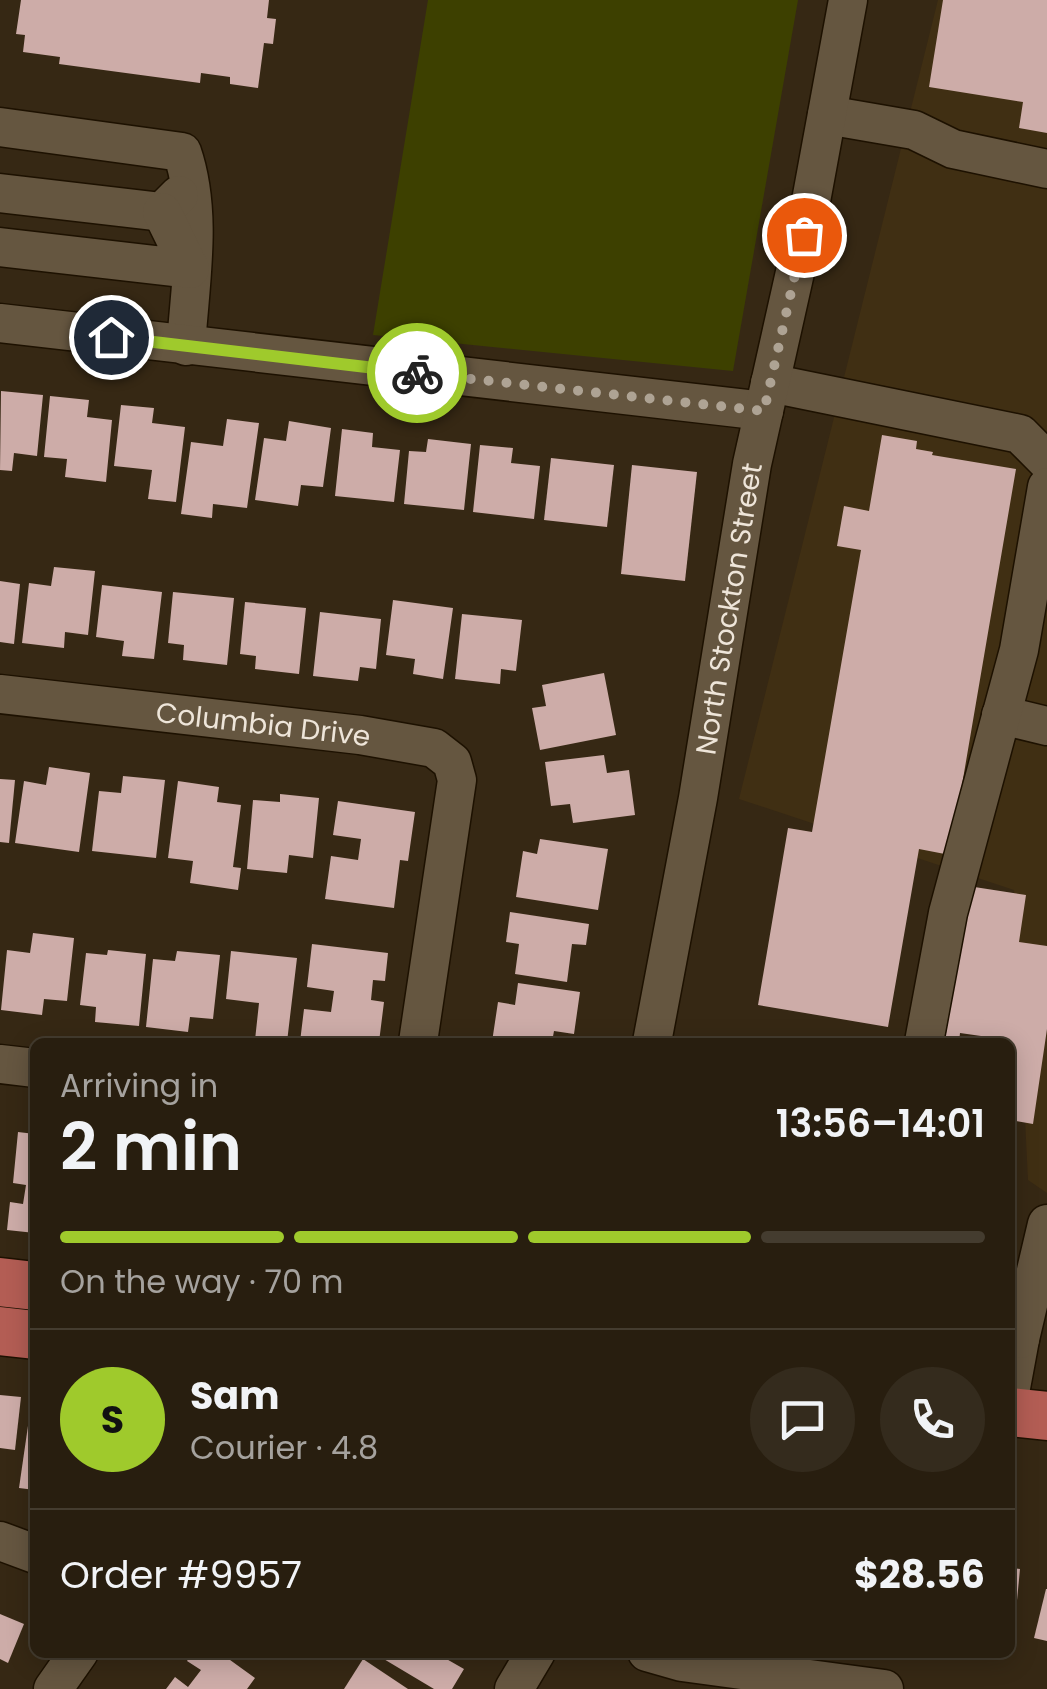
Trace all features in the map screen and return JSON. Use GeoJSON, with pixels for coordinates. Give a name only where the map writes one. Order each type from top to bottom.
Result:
{"type":"FeatureCollection","features":[{"type":"Feature","properties":{"kind":"main road"},"geometry":{"type":"LineString","coordinates":[[0,1282],[30,1285]]}},
{"type":"Feature","properties":{"kind":"main road"},"geometry":{"type":"LineString","coordinates":[[0,1331],[30,1334]]}},
{"type":"Feature","properties":{"kind":"main road"},"geometry":{"type":"LineString","coordinates":[[1015,1413],[1047,1416]]}},
{"type":"Feature","properties":{"kind":"street","name":"North Stockton Street"},"geometry":{"type":"LineString","coordinates":[[653,1038],[767,397],[848,0]]}},
{"type":"Feature","properties":{"kind":"street"},"geometry":{"type":"LineString","coordinates":[[827,115],[914,130],[953,149],[1047,169]]}},
{"type":"Feature","properties":{"kind":"street"},"geometry":{"type":"LineString","coordinates":[[0,127],[182,152],[191,177],[194,207],[186,346]]}},
{"type":"Feature","properties":{"kind":"street"},"geometry":{"type":"LineString","coordinates":[[162,212],[191,177]]}},
{"type":"Feature","properties":{"kind":"street"},"geometry":{"type":"LineString","coordinates":[[0,192],[162,212]]}},
{"type":"Feature","properties":{"kind":"street"},"geometry":{"type":"LineString","coordinates":[[162,212],[190,269]]}},
{"type":"Feature","properties":{"kind":"street"},"geometry":{"type":"LineString","coordinates":[[0,247],[190,269]]}},
{"type":"Feature","properties":{"kind":"street"},"geometry":{"type":"LineString","coordinates":[[0,324],[186,346],[767,397],[1020,434],[1047,461]]}},
{"type":"Feature","properties":{"kind":"street"},"geometry":{"type":"LineString","coordinates":[[925,1038],[948,913],[1019,650],[1047,487]]}},
{"type":"Feature","properties":{"kind":"street","name":"Columbia Drive"},"geometry":{"type":"LineString","coordinates":[[0,694],[360,736],[434,748],[452,762],[457,780],[419,1038]]}},
{"type":"Feature","properties":{"kind":"street"},"geometry":{"type":"LineString","coordinates":[[1001,715],[1047,726]]}},
{"type":"Feature","properties":{"kind":"street"},"geometry":{"type":"LineString","coordinates":[[0,1064],[30,1067]]}},
{"type":"Feature","properties":{"kind":"street"},"geometry":{"type":"LineString","coordinates":[[1015,1339],[1047,1224]]}},
{"type":"Feature","properties":{"kind":"street"},"geometry":{"type":"LineString","coordinates":[[0,1541],[30,1552]]}},
{"type":"Feature","properties":{"kind":"street"},"geometry":{"type":"LineString","coordinates":[[53,1689],[75,1658]]}},
{"type":"Feature","properties":{"kind":"street"},"geometry":{"type":"LineString","coordinates":[[514,1689],[532,1658]]}},
{"type":"Feature","properties":{"kind":"street"},"geometry":{"type":"LineString","coordinates":[[668,1658],[884,1689]]}},
{"type":"Feature","properties":{"kind":"shaded area"},"geometry":{"type":"Polygon","coordinates":[[[428,0],[798,0],[733,371],[373,335],[428,0]]]}},
{"type":"Feature","properties":{"kind":"shaded area"},"geometry":{"type":"Polygon","coordinates":[[[938,0],[1047,0],[1047,1193],[1028,1180],[1014,890],[739,799],[938,0]]]}},
{"type":"Feature","properties":{"kind":"building"},"geometry":{"type":"Polygon","coordinates":[[[21,0],[269,0],[267,18],[276,19],[273,44],[264,43],[258,88],[230,84],[230,77],[201,73],[200,83],[59,64],[60,57],[23,52],[25,35],[16,34],[21,0]]]}},
{"type":"Feature","properties":{"kind":"building"},"geometry":{"type":"Polygon","coordinates":[[[943,0],[1047,0],[1047,133],[1019,128],[1023,102],[929,87],[943,0]]]}},
{"type":"Feature","properties":{"kind":"building"},"geometry":{"type":"Polygon","coordinates":[[[1,391],[43,395],[37,456],[14,453],[12,471],[0,470],[1,391]]]}},
{"type":"Feature","properties":{"kind":"building"},"geometry":{"type":"Polygon","coordinates":[[[50,396],[89,400],[87,417],[112,420],[106,482],[65,477],[67,459],[44,457],[50,396]]]}},
{"type":"Feature","properties":{"kind":"building"},"geometry":{"type":"Polygon","coordinates":[[[121,405],[154,408],[152,423],[185,427],[176,502],[148,499],[152,470],[114,466],[121,405]]]}},
{"type":"Feature","properties":{"kind":"building"},"geometry":{"type":"Polygon","coordinates":[[[227,419],[259,423],[247,508],[213,504],[212,518],[181,514],[191,442],[223,446],[227,419]]]}},
{"type":"Feature","properties":{"kind":"building"},"geometry":{"type":"Polygon","coordinates":[[[289,421],[331,428],[323,487],[301,485],[298,506],[255,500],[264,438],[286,441],[289,421]]]}},
{"type":"Feature","properties":{"kind":"building"},"geometry":{"type":"Polygon","coordinates":[[[342,429],[373,433],[372,447],[400,450],[394,502],[335,496],[342,429]]]}},
{"type":"Feature","properties":{"kind":"building"},"geometry":{"type":"Polygon","coordinates":[[[882,435],[917,441],[916,449],[933,452],[932,455],[1016,469],[950,855],[919,849],[888,1027],[758,1005],[788,828],[812,832],[861,550],[837,546],[844,506],[869,511],[882,435]]]}},
{"type":"Feature","properties":{"kind":"building"},"geometry":{"type":"Polygon","coordinates":[[[428,439],[471,444],[464,510],[404,504],[409,451],[426,452],[428,439]]]}},
{"type":"Feature","properties":{"kind":"building"},"geometry":{"type":"Polygon","coordinates":[[[480,445],[513,448],[511,463],[540,466],[534,519],[473,512],[480,445]]]}},
{"type":"Feature","properties":{"kind":"building"},"geometry":{"type":"Polygon","coordinates":[[[551,458],[614,465],[607,527],[544,520],[551,458]]]}},
{"type":"Feature","properties":{"kind":"building"},"geometry":{"type":"Polygon","coordinates":[[[632,465],[697,472],[685,581],[621,574],[632,465]]]}},
{"type":"Feature","properties":{"kind":"building"},"geometry":{"type":"Polygon","coordinates":[[[54,567],[95,571],[88,635],[65,632],[64,648],[22,643],[29,583],[51,586],[54,567]]]}},
{"type":"Feature","properties":{"kind":"building"},"geometry":{"type":"Polygon","coordinates":[[[0,581],[20,584],[14,644],[0,642],[0,581]]]}},
{"type":"Feature","properties":{"kind":"building"},"geometry":{"type":"Polygon","coordinates":[[[102,585],[162,592],[154,659],[122,656],[124,641],[96,637],[102,585]]]}},
{"type":"Feature","properties":{"kind":"building"},"geometry":{"type":"Polygon","coordinates":[[[173,592],[234,598],[227,665],[183,660],[184,645],[168,643],[173,592]]]}},
{"type":"Feature","properties":{"kind":"building"},"geometry":{"type":"Polygon","coordinates":[[[393,600],[453,608],[443,679],[413,674],[415,659],[386,655],[393,600]]]}},
{"type":"Feature","properties":{"kind":"building"},"geometry":{"type":"Polygon","coordinates":[[[245,602],[306,608],[299,674],[255,669],[256,656],[240,654],[245,602]]]}},
{"type":"Feature","properties":{"kind":"building"},"geometry":{"type":"Polygon","coordinates":[[[320,612],[381,619],[376,669],[360,667],[358,681],[313,676],[320,612]]]}},
{"type":"Feature","properties":{"kind":"building"},"geometry":{"type":"Polygon","coordinates":[[[462,614],[522,620],[516,671],[501,669],[500,684],[455,679],[462,614]]]}},
{"type":"Feature","properties":{"kind":"building"},"geometry":{"type":"Polygon","coordinates":[[[604,673],[616,735],[540,750],[532,708],[546,706],[542,685],[604,673]]]}},
{"type":"Feature","properties":{"kind":"building"},"geometry":{"type":"Polygon","coordinates":[[[604,755],[607,773],[629,770],[635,815],[573,823],[570,804],[551,806],[545,762],[604,755]]]}},
{"type":"Feature","properties":{"kind":"building"},"geometry":{"type":"Polygon","coordinates":[[[49,767],[90,773],[79,852],[15,843],[24,781],[46,785],[49,767]]]}},
{"type":"Feature","properties":{"kind":"building"},"geometry":{"type":"Polygon","coordinates":[[[123,776],[165,780],[156,858],[92,851],[99,791],[121,793],[123,776]]]}},
{"type":"Feature","properties":{"kind":"building"},"geometry":{"type":"Polygon","coordinates":[[[0,779],[15,780],[9,843],[0,842],[0,779]]]}},
{"type":"Feature","properties":{"kind":"building"},"geometry":{"type":"Polygon","coordinates":[[[178,781],[219,787],[217,802],[241,805],[233,867],[241,868],[238,890],[190,883],[193,861],[168,858],[178,781]]]}},
{"type":"Feature","properties":{"kind":"building"},"geometry":{"type":"Polygon","coordinates":[[[280,794],[319,798],[313,858],[289,855],[287,873],[247,869],[253,800],[280,802],[280,794]]]}},
{"type":"Feature","properties":{"kind":"building"},"geometry":{"type":"Polygon","coordinates":[[[338,801],[415,812],[408,861],[400,860],[394,908],[325,899],[331,856],[358,860],[361,839],[333,835],[338,801]]]}},
{"type":"Feature","properties":{"kind":"building"},"geometry":{"type":"Polygon","coordinates":[[[540,839],[608,849],[598,910],[516,897],[523,851],[537,854],[540,839]]]}},
{"type":"Feature","properties":{"kind":"building"},"geometry":{"type":"Polygon","coordinates":[[[968,886],[1026,895],[1019,942],[1047,946],[1047,1029],[1033,1124],[1015,1121],[1015,1038],[960,1033],[959,1038],[945,1038],[968,886]]]}},
{"type":"Feature","properties":{"kind":"building"},"geometry":{"type":"Polygon","coordinates":[[[510,912],[589,924],[586,945],[572,944],[567,982],[515,974],[519,944],[506,942],[510,912]]]}},
{"type":"Feature","properties":{"kind":"building"},"geometry":{"type":"Polygon","coordinates":[[[33,933],[74,938],[67,1001],[44,999],[42,1015],[1,1010],[7,950],[30,953],[33,933]]]}},
{"type":"Feature","properties":{"kind":"building"},"geometry":{"type":"Polygon","coordinates":[[[312,944],[388,953],[385,981],[373,980],[371,1000],[384,1002],[380,1038],[300,1038],[304,1009],[331,1012],[334,991],[307,987],[312,944]]]}},
{"type":"Feature","properties":{"kind":"building"},"geometry":{"type":"Polygon","coordinates":[[[108,950],[146,954],[139,1026],[95,1022],[96,1007],[80,1005],[86,953],[107,955],[108,950]]]}},
{"type":"Feature","properties":{"kind":"building"},"geometry":{"type":"Polygon","coordinates":[[[177,951],[220,955],[213,1019],[190,1017],[188,1032],[146,1027],[153,959],[175,961],[177,951]]]}},
{"type":"Feature","properties":{"kind":"building"},"geometry":{"type":"Polygon","coordinates":[[[231,951],[297,958],[287,1038],[255,1038],[259,1003],[226,999],[231,951]]]}},
{"type":"Feature","properties":{"kind":"building"},"geometry":{"type":"Polygon","coordinates":[[[518,983],[580,992],[574,1034],[554,1031],[553,1038],[493,1038],[498,1002],[515,1005],[518,983]]]}},
{"type":"Feature","properties":{"kind":"building"},"geometry":{"type":"Polygon","coordinates":[[[18,1132],[30,1133],[30,1232],[7,1230],[10,1202],[23,1204],[26,1185],[13,1183],[18,1132]]]}},
{"type":"Feature","properties":{"kind":"building"},"geometry":{"type":"Polygon","coordinates":[[[0,1395],[21,1397],[15,1450],[0,1448],[0,1395]]]}},
{"type":"Feature","properties":{"kind":"building"},"geometry":{"type":"Polygon","coordinates":[[[30,1412],[30,1489],[19,1488],[30,1412]]]}},
{"type":"Feature","properties":{"kind":"building"},"geometry":{"type":"Polygon","coordinates":[[[1015,1568],[1020,1569],[1015,1621],[1015,1568]]]}},
{"type":"Feature","properties":{"kind":"building"},"geometry":{"type":"Polygon","coordinates":[[[1047,1589],[1047,1641],[1034,1638],[1047,1589]]]}},
{"type":"Feature","properties":{"kind":"building"},"geometry":{"type":"Polygon","coordinates":[[[0,1614],[24,1624],[8,1663],[0,1659],[0,1614]]]}},
{"type":"Feature","properties":{"kind":"building"},"geometry":{"type":"Polygon","coordinates":[[[227,1658],[255,1678],[247,1689],[166,1689],[175,1677],[188,1687],[201,1670],[187,1661],[227,1658]]]}},
{"type":"Feature","properties":{"kind":"building"},"geometry":{"type":"Polygon","coordinates":[[[382,1658],[445,1658],[464,1669],[452,1689],[434,1689],[382,1658]]]}},
{"type":"Feature","properties":{"kind":"building"},"geometry":{"type":"Polygon","coordinates":[[[363,1659],[408,1689],[344,1689],[363,1659]]]}},
{"type":"Feature","properties":{"kind":"way so far"},"geometry":{"type":"LineString","coordinates":[[417,373],[764,411],[804,235]]}},
{"type":"Feature","properties":{"kind":"route"},"geometry":{"type":"LineString","coordinates":[[111,337],[417,373]]}}]}
